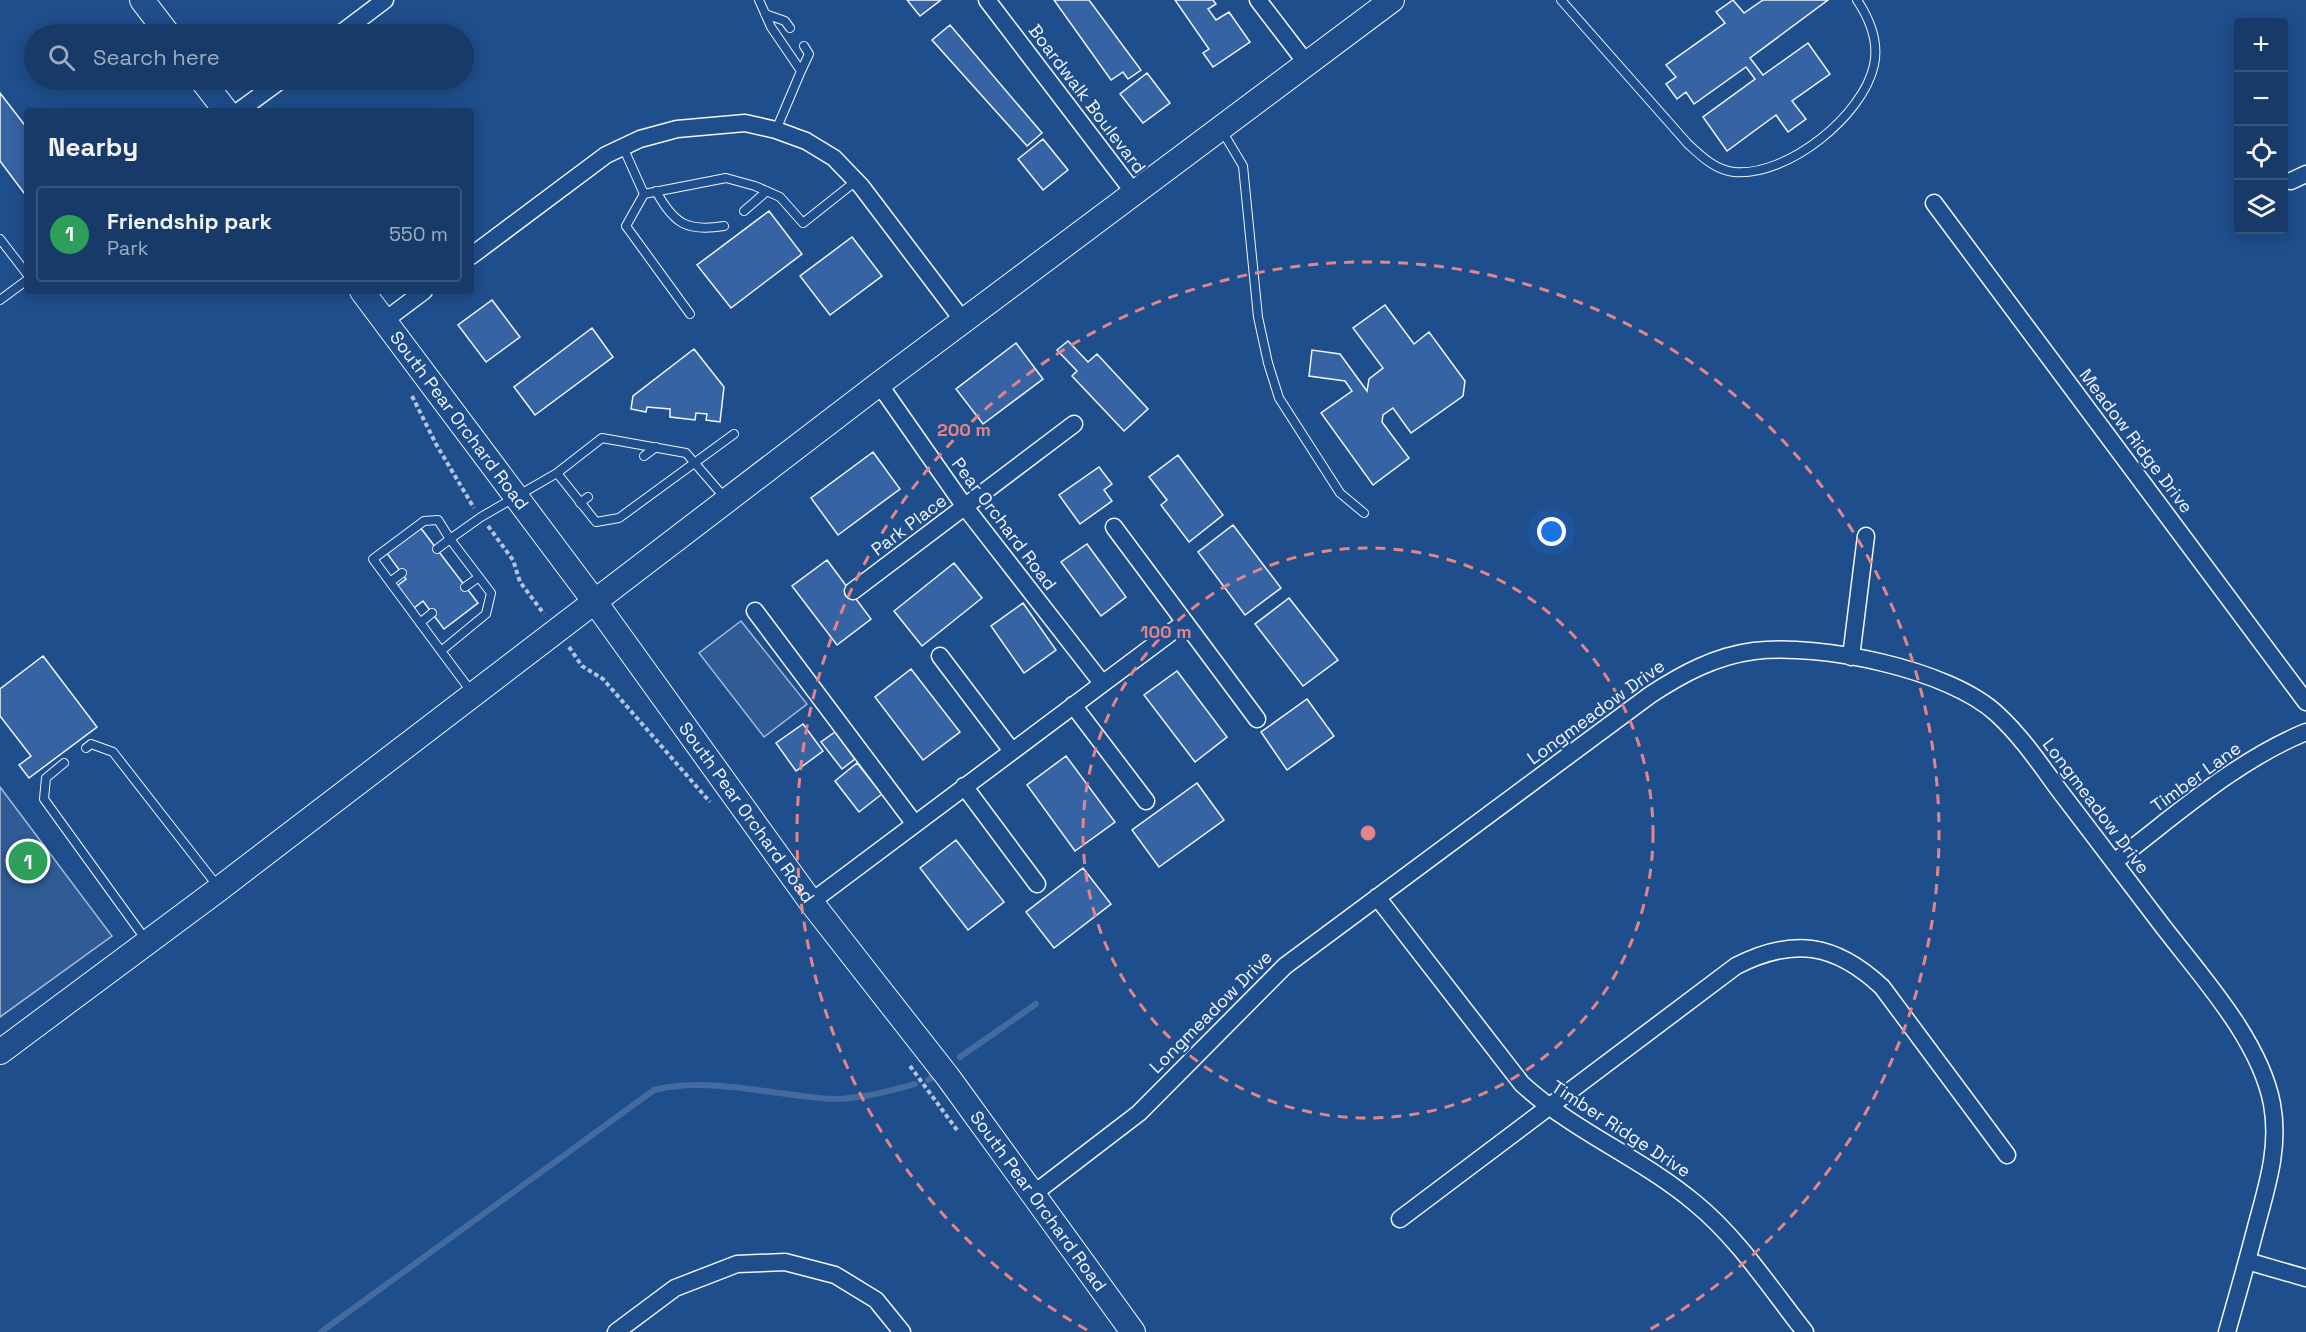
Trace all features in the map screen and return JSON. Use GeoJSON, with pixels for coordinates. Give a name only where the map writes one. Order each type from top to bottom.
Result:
{"type":"FeatureCollection","features":[{"type":"Feature","properties":{"kind":"main road"},"geometry":{"type":"LineString","coordinates":[[142,0],[160,24]]}},
{"type":"Feature","properties":{"kind":"main road"},"geometry":{"type":"LineString","coordinates":[[0,1052],[219,889],[879,384],[1392,0]]}},
{"type":"Feature","properties":{"kind":"main road"},"geometry":{"type":"LineString","coordinates":[[210,90],[224,108]]}},
{"type":"Feature","properties":{"kind":"main road","name":"South Pear Orchard Road"},"geometry":{"type":"LineString","coordinates":[[364,294],[595,602],[811,902],[948,1077],[1133,1332]]}},
{"type":"Feature","properties":{"kind":"street"},"geometry":{"type":"LineString","coordinates":[[353,24],[385,0]]}},
{"type":"Feature","properties":{"kind":"street","name":"Boardwalk Boulevard"},"geometry":{"type":"LineString","coordinates":[[987,0],[1135,194]]}},
{"type":"Feature","properties":{"kind":"street"},"geometry":{"type":"LineString","coordinates":[[1258,0],[1307,64]]}},
{"type":"Feature","properties":{"kind":"street"},"geometry":{"type":"LineString","coordinates":[[243,108],[267,90]]}},
{"type":"Feature","properties":{"kind":"street"},"geometry":{"type":"LineString","coordinates":[[474,254],[606,155],[622,147],[676,129],[745,123],[776,130],[806,141],[825,153],[856,182],[964,322]]}},
{"type":"Feature","properties":{"kind":"street","name":"Meadow Ridge Drive"},"geometry":{"type":"LineString","coordinates":[[1934,203],[2306,702]]}},
{"type":"Feature","properties":{"kind":"street"},"geometry":{"type":"LineString","coordinates":[[384,321],[420,294]]}},
{"type":"Feature","properties":{"kind":"street","name":"Pear Orchard Road"},"geometry":{"type":"LineString","coordinates":[[879,384],[965,507],[1102,683]]}},
{"type":"Feature","properties":{"kind":"street","name":"Park Place"},"geometry":{"type":"LineString","coordinates":[[853,591],[1074,424]]}},
{"type":"Feature","properties":{"kind":"street"},"geometry":{"type":"LineString","coordinates":[[1114,527],[1257,719]]}},
{"type":"Feature","properties":{"kind":"street"},"geometry":{"type":"LineString","coordinates":[[1851,657],[1866,536]]}},
{"type":"Feature","properties":{"kind":"street"},"geometry":{"type":"LineString","coordinates":[[754,611],[914,824]]}},
{"type":"Feature","properties":{"kind":"street"},"geometry":{"type":"LineString","coordinates":[[811,902],[1185,622]]}},
{"type":"Feature","properties":{"kind":"street","name":"Longmeadow Drive"},"geometry":{"type":"LineString","coordinates":[[1032,1195],[1139,1113],[1285,966],[1650,695],[1685,672],[1719,659],[1755,651],[1797,651],[1851,657],[1898,666],[1940,679],[1971,694],[1996,713],[2016,733],[2234,1022],[2262,1070],[2272,1102],[2276,1131],[2274,1163],[2227,1332]]}},
{"type":"Feature","properties":{"kind":"street"},"geometry":{"type":"LineString","coordinates":[[940,656],[1012,751]]}},
{"type":"Feature","properties":{"kind":"street"},"geometry":{"type":"LineString","coordinates":[[1074,705],[1146,801]]}},
{"type":"Feature","properties":{"kind":"street","name":"Timber Lane"},"geometry":{"type":"LineString","coordinates":[[2114,862],[2227,777],[2288,740],[2306,732]]}},
{"type":"Feature","properties":{"kind":"street"},"geometry":{"type":"LineString","coordinates":[[964,786],[1037,884]]}},
{"type":"Feature","properties":{"kind":"street","name":"Timber Ridge Drive"},"geometry":{"type":"LineString","coordinates":[[1377,897],[1491,1047],[1522,1084],[1546,1106],[1587,1134],[1658,1174],[1697,1204],[1735,1243],[1804,1332]]}},
{"type":"Feature","properties":{"kind":"street"},"geometry":{"type":"LineString","coordinates":[[1400,1219],[1546,1106],[1736,966],[1760,954],[1785,948],[1806,948],[1847,959],[1882,987],[2007,1155]]}},
{"type":"Feature","properties":{"kind":"street"},"geometry":{"type":"LineString","coordinates":[[2247,1261],[2306,1278]]}},
{"type":"Feature","properties":{"kind":"street"},"geometry":{"type":"LineString","coordinates":[[616,1332],[675,1288],[737,1264],[784,1262],[836,1275],[876,1300],[902,1332]]}},
{"type":"Feature","properties":{"kind":"lane"},"geometry":{"type":"LineString","coordinates":[[759,0],[765,14],[801,71]]}},
{"type":"Feature","properties":{"kind":"lane"},"geometry":{"type":"LineString","coordinates":[[1562,0],[1688,144],[1710,164],[1732,172],[1757,172],[1786,160],[1820,140],[1854,106],[1868,84],[1874,64],[1875,48],[1872,29],[1857,0]]}},
{"type":"Feature","properties":{"kind":"lane"},"geometry":{"type":"LineString","coordinates":[[765,14],[785,21],[790,28]]}},
{"type":"Feature","properties":{"kind":"lane"},"geometry":{"type":"LineString","coordinates":[[776,130],[809,54],[804,46]]}},
{"type":"Feature","properties":{"kind":"lane"},"geometry":{"type":"LineString","coordinates":[[1221,129],[1243,166],[1249,249],[1258,317],[1268,363],[1279,398],[1340,493],[1364,513]]}},
{"type":"Feature","properties":{"kind":"lane"},"geometry":{"type":"LineString","coordinates":[[622,147],[644,194]]}},
{"type":"Feature","properties":{"kind":"lane"},"geometry":{"type":"LineString","coordinates":[[690,314],[626,226],[644,194],[726,178],[780,197],[803,223],[856,182]]}},
{"type":"Feature","properties":{"kind":"lane"},"geometry":{"type":"LineString","coordinates":[[656,191],[666,210],[687,226],[700,230],[724,226]]}},
{"type":"Feature","properties":{"kind":"lane"},"geometry":{"type":"LineString","coordinates":[[744,211],[767,191]]}},
{"type":"Feature","properties":{"kind":"lane"},"geometry":{"type":"LineString","coordinates":[[0,239],[24,270]]}},
{"type":"Feature","properties":{"kind":"lane"},"geometry":{"type":"LineString","coordinates":[[0,300],[24,282]]}},
{"type":"Feature","properties":{"kind":"lane"},"geometry":{"type":"LineString","coordinates":[[556,473],[596,522],[619,518],[734,434]]}},
{"type":"Feature","properties":{"kind":"lane"},"geometry":{"type":"LineString","coordinates":[[436,549],[481,517],[556,473],[602,438],[686,453],[728,500]]}},
{"type":"Feature","properties":{"kind":"lane"},"geometry":{"type":"LineString","coordinates":[[644,456],[656,447]]}},
{"type":"Feature","properties":{"kind":"lane"},"geometry":{"type":"LineString","coordinates":[[580,503],[588,497]]}},
{"type":"Feature","properties":{"kind":"lane"},"geometry":{"type":"LineString","coordinates":[[441,651],[486,614],[490,593],[438,520],[424,521],[373,559],[441,651],[474,694]]}},
{"type":"Feature","properties":{"kind":"lane"},"geometry":{"type":"LineString","coordinates":[[390,582],[402,573]]}},
{"type":"Feature","properties":{"kind":"lane"},"geometry":{"type":"LineString","coordinates":[[465,587],[479,577]]}},
{"type":"Feature","properties":{"kind":"lane"},"geometry":{"type":"LineString","coordinates":[[420,622],[432,613]]}},
{"type":"Feature","properties":{"kind":"lane"},"geometry":{"type":"LineString","coordinates":[[86,748],[91,744],[113,752],[219,889]]}},
{"type":"Feature","properties":{"kind":"lane"},"geometry":{"type":"LineString","coordinates":[[64,764],[46,778],[44,799],[148,942]]}},
{"type":"Feature","properties":{"kind":"path"},"geometry":{"type":"LineString","coordinates":[[410,392],[459,484],[513,560],[520,582],[582,666],[603,679],[717,809]]}},
{"type":"Feature","properties":{"kind":"path"},"geometry":{"type":"LineString","coordinates":[[908,1064],[963,1137]]}},
{"type":"Feature","properties":{"kind":"shaded area"},"geometry":{"type":"Polygon","coordinates":[[[741,621],[807,704],[764,737],[699,653],[741,621]]]}},
{"type":"Feature","properties":{"kind":"shaded area"},"geometry":{"type":"Polygon","coordinates":[[[0,787],[112,936],[0,1017],[0,787]]]}},
{"type":"Feature","properties":{"kind":"building"},"geometry":{"type":"Polygon","coordinates":[[[907,0],[941,0],[920,16],[907,0]]]}},
{"type":"Feature","properties":{"kind":"building"},"geometry":{"type":"Polygon","coordinates":[[[1054,0],[1089,0],[1141,70],[1128,79],[1123,72],[1111,80],[1054,0]]]}},
{"type":"Feature","properties":{"kind":"building"},"geometry":{"type":"Polygon","coordinates":[[[1175,0],[1213,0],[1216,4],[1208,9],[1216,20],[1229,12],[1250,42],[1213,67],[1203,53],[1209,49],[1175,0]]]}},
{"type":"Feature","properties":{"kind":"building"},"geometry":{"type":"Polygon","coordinates":[[[1733,0],[1744,13],[1763,0],[1828,0],[1750,58],[1763,75],[1808,43],[1830,74],[1792,101],[1806,119],[1788,132],[1776,115],[1727,151],[1703,117],[1755,79],[1746,67],[1694,104],[1686,92],[1677,99],[1666,84],[1676,77],[1666,65],[1725,23],[1716,12],[1733,0]]]}},
{"type":"Feature","properties":{"kind":"building"},"geometry":{"type":"Polygon","coordinates":[[[950,25],[1042,133],[1027,146],[932,40],[950,25]]]}},
{"type":"Feature","properties":{"kind":"building"},"geometry":{"type":"Polygon","coordinates":[[[1147,73],[1170,103],[1143,123],[1120,94],[1147,73]]]}},
{"type":"Feature","properties":{"kind":"building"},"geometry":{"type":"Polygon","coordinates":[[[0,93],[24,124],[24,193],[0,161],[0,93]]]}},
{"type":"Feature","properties":{"kind":"building"},"geometry":{"type":"Polygon","coordinates":[[[1043,139],[1068,170],[1043,190],[1018,159],[1043,139]]]}},
{"type":"Feature","properties":{"kind":"building"},"geometry":{"type":"Polygon","coordinates":[[[769,211],[802,254],[731,308],[697,265],[769,211]]]}},
{"type":"Feature","properties":{"kind":"building"},"geometry":{"type":"Polygon","coordinates":[[[852,237],[882,276],[830,315],[800,276],[852,237]]]}},
{"type":"Feature","properties":{"kind":"building"},"geometry":{"type":"Polygon","coordinates":[[[492,300],[520,337],[486,362],[458,325],[492,300]]]}},
{"type":"Feature","properties":{"kind":"building"},"geometry":{"type":"Polygon","coordinates":[[[1385,305],[1414,344],[1429,332],[1465,381],[1463,396],[1411,433],[1393,408],[1383,415],[1382,422],[1409,458],[1373,485],[1321,413],[1352,391],[1345,381],[1309,376],[1312,350],[1340,354],[1367,391],[1369,379],[1383,368],[1353,328],[1385,305]]]}},
{"type":"Feature","properties":{"kind":"building"},"geometry":{"type":"Polygon","coordinates":[[[592,328],[613,357],[535,415],[514,387],[592,328]]]}},
{"type":"Feature","properties":{"kind":"building"},"geometry":{"type":"Polygon","coordinates":[[[1068,341],[1088,362],[1097,354],[1148,409],[1124,431],[1072,376],[1077,371],[1057,350],[1068,341]]]}},
{"type":"Feature","properties":{"kind":"building"},"geometry":{"type":"Polygon","coordinates":[[[1016,343],[1043,379],[983,424],[956,389],[1016,343]]]}},
{"type":"Feature","properties":{"kind":"building"},"geometry":{"type":"Polygon","coordinates":[[[694,349],[724,387],[720,422],[706,420],[707,414],[696,413],[695,420],[670,417],[670,409],[647,407],[646,412],[631,409],[633,396],[694,349]]]}},
{"type":"Feature","properties":{"kind":"building"},"geometry":{"type":"Polygon","coordinates":[[[873,452],[900,489],[838,535],[811,498],[873,452]]]}},
{"type":"Feature","properties":{"kind":"building"},"geometry":{"type":"Polygon","coordinates":[[[1178,455],[1223,515],[1189,542],[1161,505],[1167,500],[1149,477],[1178,455]]]}},
{"type":"Feature","properties":{"kind":"building"},"geometry":{"type":"Polygon","coordinates":[[[1099,467],[1112,484],[1104,490],[1112,501],[1080,524],[1059,495],[1099,467]]]}},
{"type":"Feature","properties":{"kind":"building"},"geometry":{"type":"Polygon","coordinates":[[[1233,525],[1281,588],[1245,615],[1198,552],[1233,525]]]}},
{"type":"Feature","properties":{"kind":"building"},"geometry":{"type":"Polygon","coordinates":[[[420,527],[478,603],[444,629],[423,601],[414,608],[397,586],[406,579],[386,552],[420,527]]]}},
{"type":"Feature","properties":{"kind":"building"},"geometry":{"type":"Polygon","coordinates":[[[1087,544],[1126,597],[1101,616],[1061,562],[1087,544]]]}},
{"type":"Feature","properties":{"kind":"building"},"geometry":{"type":"Polygon","coordinates":[[[827,560],[871,619],[837,645],[792,586],[827,560]]]}},
{"type":"Feature","properties":{"kind":"building"},"geometry":{"type":"Polygon","coordinates":[[[954,563],[982,598],[922,646],[894,611],[954,563]]]}},
{"type":"Feature","properties":{"kind":"building"},"geometry":{"type":"Polygon","coordinates":[[[1289,598],[1338,660],[1303,686],[1255,624],[1289,598]]]}},
{"type":"Feature","properties":{"kind":"building"},"geometry":{"type":"Polygon","coordinates":[[[1023,603],[1056,650],[1024,673],[991,626],[1023,603]]]}},
{"type":"Feature","properties":{"kind":"building"},"geometry":{"type":"Polygon","coordinates":[[[43,656],[97,727],[29,778],[19,765],[31,756],[0,716],[0,689],[43,656]]]}},
{"type":"Feature","properties":{"kind":"building"},"geometry":{"type":"Polygon","coordinates":[[[911,669],[960,732],[923,760],[875,697],[911,669]]]}},
{"type":"Feature","properties":{"kind":"building"},"geometry":{"type":"Polygon","coordinates":[[[1177,671],[1227,737],[1195,762],[1144,695],[1177,671]]]}},
{"type":"Feature","properties":{"kind":"building"},"geometry":{"type":"Polygon","coordinates":[[[1307,699],[1334,736],[1287,770],[1261,732],[1307,699]]]}},
{"type":"Feature","properties":{"kind":"building"},"geometry":{"type":"Polygon","coordinates":[[[803,724],[823,751],[796,771],[776,743],[803,724]]]}},
{"type":"Feature","properties":{"kind":"building"},"geometry":{"type":"Polygon","coordinates":[[[835,732],[855,759],[842,769],[821,742],[835,732]]]}},
{"type":"Feature","properties":{"kind":"building"},"geometry":{"type":"Polygon","coordinates":[[[1066,756],[1115,822],[1075,851],[1027,785],[1066,756]]]}},
{"type":"Feature","properties":{"kind":"building"},"geometry":{"type":"Polygon","coordinates":[[[857,763],[882,794],[859,812],[835,781],[857,763]]]}},
{"type":"Feature","properties":{"kind":"building"},"geometry":{"type":"Polygon","coordinates":[[[1197,783],[1224,820],[1159,867],[1132,830],[1197,783]]]}},
{"type":"Feature","properties":{"kind":"building"},"geometry":{"type":"Polygon","coordinates":[[[956,840],[1004,902],[968,930],[920,868],[956,840]]]}},
{"type":"Feature","properties":{"kind":"building"},"geometry":{"type":"Polygon","coordinates":[[[1083,868],[1111,904],[1054,948],[1026,912],[1083,868]]]}},
{"type":"Feature","properties":{"kind":"waterway"},"geometry":{"type":"LineString","coordinates":[[960,1057],[1036,1004]]}},
{"type":"Feature","properties":{"kind":"waterway"},"geometry":{"type":"LineString","coordinates":[[928,1080],[934,1077]]}},
{"type":"Feature","properties":{"kind":"waterway"},"geometry":{"type":"LineString","coordinates":[[321,1332],[654,1090],[676,1086],[721,1086],[843,1099],[915,1084]]}},
{"type":"Feature","properties":{"kind":"place","name":"Friendship park"},"geometry":{"type":"Point","coordinates":[28,861]}}]}
